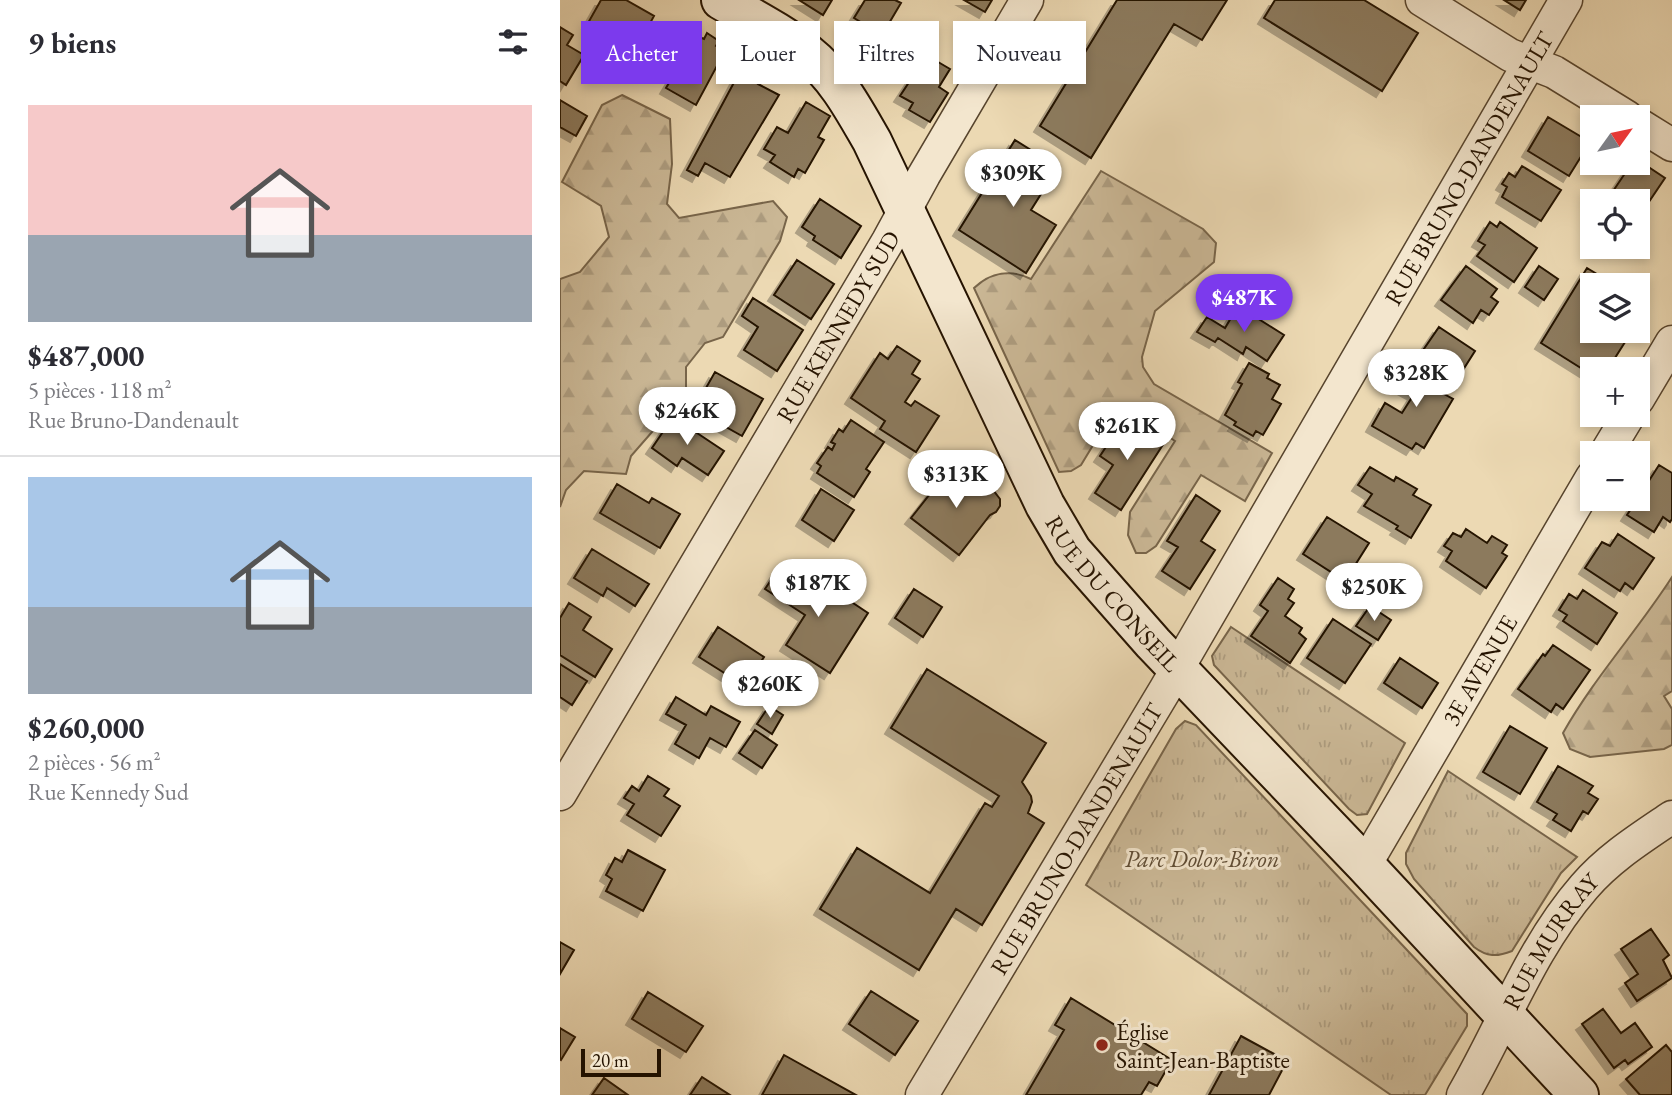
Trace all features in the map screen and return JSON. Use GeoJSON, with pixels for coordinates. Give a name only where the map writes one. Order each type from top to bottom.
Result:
{"type":"FeatureCollection","features":[{"type":"Feature","properties":{"kind":"street","name":"RUE DU CONSEIL"},"geometry":{"type":"LineString","coordinates":[[721,0],[809,55],[833,79],[850,103],[872,141],[1057,528],[1072,551],[1177,668],[1366,865],[1579,1095]]}},
{"type":"Feature","properties":{"kind":"street","name":"RUE KENNEDY SUD"},"geometry":{"type":"LineString","coordinates":[[560,794],[1027,0]]}},
{"type":"Feature","properties":{"kind":"street"},"geometry":{"type":"LineString","coordinates":[[1422,0],[1510,55],[1554,72],[1608,105]]}},
{"type":"Feature","properties":{"kind":"street","name":"RUE BRUNO-DANDENAULT"},"geometry":{"type":"LineString","coordinates":[[922,1095],[1177,668],[1566,0]]}},
{"type":"Feature","properties":{"kind":"street"},"geometry":{"type":"LineString","coordinates":[[1650,131],[1672,145]]}},
{"type":"Feature","properties":{"kind":"street"},"geometry":{"type":"LineString","coordinates":[[1650,379],[1672,342]]}},
{"type":"Feature","properties":{"kind":"street","name":"3E AVENUE"},"geometry":{"type":"LineString","coordinates":[[1366,865],[1580,498]]}},
{"type":"Feature","properties":{"kind":"street","name":"RUE MURRAY"},"geometry":{"type":"LineString","coordinates":[[1463,1095],[1521,982],[1584,887],[1618,854],[1672,817]]}},
{"type":"Feature","properties":{"kind":"green space"},"geometry":{"type":"Polygon","coordinates":[[[622,95],[670,119],[672,164],[667,204],[679,218],[773,201],[787,217],[780,241],[723,337],[705,343],[686,367],[686,393],[631,456],[626,474],[584,471],[566,490],[560,507],[560,279],[580,272],[609,237],[601,206],[562,182],[602,105],[622,95]]]}},
{"type":"Feature","properties":{"kind":"green space"},"geometry":{"type":"Polygon","coordinates":[[[1101,171],[1203,229],[1216,243],[1214,262],[1155,311],[1142,357],[1143,367],[1154,384],[1272,453],[1245,501],[1201,475],[1156,546],[1146,553],[1136,553],[1128,535],[1130,512],[1175,441],[1118,404],[1081,465],[1071,471],[1059,472],[974,288],[994,275],[1009,273],[1031,279],[1101,171]]]}},
{"type":"Feature","properties":{"kind":"green space"},"geometry":{"type":"Polygon","coordinates":[[[1672,577],[1672,691],[1664,696],[1672,709],[1672,745],[1664,749],[1590,757],[1570,749],[1563,733],[1588,693],[1672,577]]]}},
{"type":"Feature","properties":{"kind":"green space"},"geometry":{"type":"Polygon","coordinates":[[[1231,627],[1405,743],[1367,814],[1357,815],[1349,809],[1214,665],[1212,656],[1231,627]]]}},
{"type":"Feature","properties":{"kind":"green space","name":"Parc Dolor-Biron"},"geometry":{"type":"Polygon","coordinates":[[[1185,721],[1196,725],[1467,1014],[1467,1026],[1425,1095],[1391,1095],[1086,885],[1176,729],[1185,721]]]}},
{"type":"Feature","properties":{"kind":"green space"},"geometry":{"type":"Polygon","coordinates":[[[1448,771],[1577,857],[1561,873],[1512,951],[1507,953],[1488,954],[1474,947],[1414,879],[1406,864],[1406,853],[1448,771]]]}},
{"type":"Feature","properties":{"kind":"building"},"geometry":{"type":"Polygon","coordinates":[[[601,0],[626,0],[654,16],[651,21],[589,21],[601,0]]]}},
{"type":"Feature","properties":{"kind":"building"},"geometry":{"type":"Polygon","coordinates":[[[799,0],[832,0],[823,15],[799,0]]]}},
{"type":"Feature","properties":{"kind":"building"},"geometry":{"type":"Polygon","coordinates":[[[865,0],[895,0],[901,3],[890,21],[859,21],[854,18],[865,0]]]}},
{"type":"Feature","properties":{"kind":"building"},"geometry":{"type":"Polygon","coordinates":[[[964,0],[992,0],[985,12],[964,0]]]}},
{"type":"Feature","properties":{"kind":"building"},"geometry":{"type":"Polygon","coordinates":[[[1117,0],[1227,0],[1202,40],[1174,24],[1091,158],[1040,126],[1066,84],[1086,84],[1086,51],[1117,0]]]}},
{"type":"Feature","properties":{"kind":"building"},"geometry":{"type":"Polygon","coordinates":[[[1275,0],[1364,0],[1418,33],[1382,91],[1264,18],[1275,0]]]}},
{"type":"Feature","properties":{"kind":"building"},"geometry":{"type":"Polygon","coordinates":[[[1504,0],[1526,0],[1520,10],[1504,0]]]}},
{"type":"Feature","properties":{"kind":"building"},"geometry":{"type":"Polygon","coordinates":[[[560,27],[573,35],[567,45],[581,53],[581,60],[566,85],[560,81],[560,27]]]}},
{"type":"Feature","properties":{"kind":"building"},"geometry":{"type":"Polygon","coordinates":[[[707,33],[716,39],[716,68],[696,105],[666,88],[668,84],[702,84],[702,38],[707,33]]]}},
{"type":"Feature","properties":{"kind":"building"},"geometry":{"type":"Polygon","coordinates":[[[939,63],[950,69],[939,87],[948,93],[930,122],[909,110],[913,103],[900,96],[908,84],[939,84],[939,63]]]}},
{"type":"Feature","properties":{"kind":"building"},"geometry":{"type":"Polygon","coordinates":[[[733,84],[758,84],[779,95],[730,177],[705,163],[698,176],[687,170],[733,84]]]}},
{"type":"Feature","properties":{"kind":"building"},"geometry":{"type":"Polygon","coordinates":[[[560,100],[587,116],[576,136],[560,127],[560,100]]]}},
{"type":"Feature","properties":{"kind":"building"},"geometry":{"type":"Polygon","coordinates":[[[806,102],[830,116],[818,137],[824,140],[805,173],[798,169],[794,177],[770,162],[775,155],[764,149],[777,127],[788,133],[806,102]]]}},
{"type":"Feature","properties":{"kind":"building"},"geometry":{"type":"Polygon","coordinates":[[[1548,117],[1580,136],[1580,158],[1569,176],[1528,151],[1548,117]]]}},
{"type":"Feature","properties":{"kind":"building"},"geometry":{"type":"Polygon","coordinates":[[[1015,140],[1058,167],[1031,210],[1056,225],[1026,273],[959,230],[1015,140]]]}},
{"type":"Feature","properties":{"kind":"building"},"geometry":{"type":"Polygon","coordinates":[[[1522,166],[1561,190],[1541,221],[1502,197],[1507,187],[1502,184],[1509,173],[1515,177],[1522,166]]]}},
{"type":"Feature","properties":{"kind":"building"},"geometry":{"type":"Polygon","coordinates":[[[1650,168],[1665,178],[1650,200],[1650,189],[1614,189],[1624,175],[1650,175],[1650,168]]]}},
{"type":"Feature","properties":{"kind":"building"},"geometry":{"type":"Polygon","coordinates":[[[820,199],[861,226],[841,258],[813,240],[815,236],[802,227],[820,199]]]}},
{"type":"Feature","properties":{"kind":"building"},"geometry":{"type":"Polygon","coordinates":[[[1490,222],[1497,227],[1500,222],[1537,248],[1514,282],[1477,256],[1485,245],[1478,241],[1490,222]]]}},
{"type":"Feature","properties":{"kind":"building"},"geometry":{"type":"Polygon","coordinates":[[[797,260],[834,284],[811,319],[774,295],[797,260]]]}},
{"type":"Feature","properties":{"kind":"building"},"geometry":{"type":"Polygon","coordinates":[[[1466,266],[1497,289],[1491,297],[1498,302],[1489,315],[1481,310],[1473,323],[1441,300],[1466,266]]]}},
{"type":"Feature","properties":{"kind":"building"},"geometry":{"type":"Polygon","coordinates":[[[1539,266],[1558,279],[1544,300],[1525,287],[1539,266]]]}},
{"type":"Feature","properties":{"kind":"building"},"geometry":{"type":"Polygon","coordinates":[[[1580,279],[1580,343],[1624,343],[1616,357],[1580,357],[1580,367],[1541,343],[1580,279]]]}},
{"type":"Feature","properties":{"kind":"building"},"geometry":{"type":"Polygon","coordinates":[[[753,298],[803,330],[777,371],[744,350],[758,327],[742,316],[753,298]]]}},
{"type":"Feature","properties":{"kind":"building"},"geometry":{"type":"Polygon","coordinates":[[[1238,306],[1284,335],[1267,361],[1246,347],[1243,354],[1218,338],[1215,342],[1197,332],[1207,317],[1225,328],[1238,306]]]}},
{"type":"Feature","properties":{"kind":"building"},"geometry":{"type":"Polygon","coordinates":[[[1439,327],[1475,351],[1454,384],[1417,359],[1439,327]]]}},
{"type":"Feature","properties":{"kind":"building"},"geometry":{"type":"Polygon","coordinates":[[[897,346],[920,361],[912,374],[920,379],[905,402],[911,406],[915,401],[939,416],[916,452],[880,429],[885,421],[851,398],[880,353],[888,359],[897,346]]]}},
{"type":"Feature","properties":{"kind":"building"},"geometry":{"type":"Polygon","coordinates":[[[1409,362],[1449,386],[1444,394],[1453,399],[1424,448],[1416,443],[1412,449],[1372,426],[1385,403],[1402,413],[1414,394],[1396,384],[1409,362]]]}},
{"type":"Feature","properties":{"kind":"building"},"geometry":{"type":"Polygon","coordinates":[[[1249,363],[1269,374],[1267,378],[1280,385],[1272,399],[1281,404],[1263,435],[1256,431],[1253,436],[1234,425],[1236,422],[1225,415],[1242,384],[1238,382],[1249,363]]]}},
{"type":"Feature","properties":{"kind":"building"},"geometry":{"type":"Polygon","coordinates":[[[715,372],[763,399],[742,436],[694,409],[715,372]]]}},
{"type":"Feature","properties":{"kind":"building"},"geometry":{"type":"Polygon","coordinates":[[[673,417],[724,451],[708,475],[682,458],[677,466],[652,448],[673,417]]]}},
{"type":"Feature","properties":{"kind":"building"},"geometry":{"type":"Polygon","coordinates":[[[1125,418],[1164,443],[1121,510],[1095,493],[1113,465],[1100,456],[1125,418]]]}},
{"type":"Feature","properties":{"kind":"building"},"geometry":{"type":"Polygon","coordinates":[[[851,420],[884,442],[866,469],[870,472],[854,497],[817,473],[821,466],[817,463],[828,447],[832,450],[835,444],[831,442],[839,429],[843,432],[851,420]]]}},
{"type":"Feature","properties":{"kind":"building"},"geometry":{"type":"Polygon","coordinates":[[[1659,465],[1672,473],[1672,519],[1670,522],[1663,517],[1654,532],[1627,515],[1630,511],[1650,511],[1650,479],[1659,465]]]}},
{"type":"Feature","properties":{"kind":"building"},"geometry":{"type":"Polygon","coordinates":[[[952,466],[982,490],[993,490],[1000,499],[996,512],[990,515],[959,555],[911,518],[952,466]]]}},
{"type":"Feature","properties":{"kind":"building"},"geometry":{"type":"Polygon","coordinates":[[[1370,467],[1394,481],[1396,477],[1417,489],[1413,495],[1431,505],[1411,538],[1396,529],[1398,526],[1364,506],[1372,494],[1358,485],[1370,467]]]}},
{"type":"Feature","properties":{"kind":"building"},"geometry":{"type":"Polygon","coordinates":[[[617,484],[649,503],[652,498],[680,514],[660,548],[600,513],[617,484]]]}},
{"type":"Feature","properties":{"kind":"building"},"geometry":{"type":"Polygon","coordinates":[[[821,489],[854,510],[834,541],[802,520],[821,489]]]}},
{"type":"Feature","properties":{"kind":"building"},"geometry":{"type":"Polygon","coordinates":[[[1196,495],[1220,511],[1201,541],[1215,550],[1190,589],[1162,571],[1178,547],[1167,541],[1196,495]]]}},
{"type":"Feature","properties":{"kind":"building"},"geometry":{"type":"Polygon","coordinates":[[[1327,517],[1369,543],[1345,581],[1303,554],[1327,517]]]}},
{"type":"Feature","properties":{"kind":"building"},"geometry":{"type":"Polygon","coordinates":[[[1466,529],[1487,543],[1492,536],[1507,545],[1502,553],[1507,556],[1486,588],[1446,561],[1452,551],[1444,546],[1453,533],[1461,537],[1466,529]]]}},
{"type":"Feature","properties":{"kind":"building"},"geometry":{"type":"Polygon","coordinates":[[[1618,534],[1654,558],[1633,589],[1625,583],[1620,591],[1585,568],[1602,542],[1610,546],[1618,534]]]}},
{"type":"Feature","properties":{"kind":"building"},"geometry":{"type":"Polygon","coordinates":[[[592,549],[649,584],[635,606],[607,588],[603,596],[574,578],[592,549]]]}},
{"type":"Feature","properties":{"kind":"building"},"geometry":{"type":"Polygon","coordinates":[[[781,565],[829,596],[832,589],[868,613],[830,673],[786,645],[805,615],[765,589],[781,565]]]}},
{"type":"Feature","properties":{"kind":"building"},"geometry":{"type":"Polygon","coordinates":[[[1278,578],[1294,589],[1288,599],[1294,603],[1285,616],[1302,628],[1299,633],[1306,639],[1290,663],[1251,636],[1268,611],[1260,605],[1278,578]]]}},
{"type":"Feature","properties":{"kind":"building"},"geometry":{"type":"Polygon","coordinates":[[[914,589],[942,607],[923,637],[895,618],[914,589]]]}},
{"type":"Feature","properties":{"kind":"building"},"geometry":{"type":"Polygon","coordinates":[[[1583,590],[1617,613],[1597,644],[1563,621],[1567,615],[1559,610],[1569,594],[1577,599],[1583,590]]]}},
{"type":"Feature","properties":{"kind":"building"},"geometry":{"type":"Polygon","coordinates":[[[569,603],[591,617],[583,630],[612,649],[595,677],[560,655],[560,618],[569,603]]]}},
{"type":"Feature","properties":{"kind":"building"},"geometry":{"type":"Polygon","coordinates":[[[1370,606],[1391,620],[1378,640],[1356,626],[1370,606]]]}},
{"type":"Feature","properties":{"kind":"building"},"geometry":{"type":"Polygon","coordinates":[[[1333,619],[1371,644],[1345,683],[1307,658],[1333,619]]]}},
{"type":"Feature","properties":{"kind":"building"},"geometry":{"type":"Polygon","coordinates":[[[718,627],[764,657],[745,686],[699,657],[718,627]]]}},
{"type":"Feature","properties":{"kind":"building"},"geometry":{"type":"Polygon","coordinates":[[[1553,645],[1590,670],[1563,709],[1556,704],[1551,712],[1518,689],[1543,654],[1545,656],[1553,645]]]}},
{"type":"Feature","properties":{"kind":"building"},"geometry":{"type":"Polygon","coordinates":[[[1400,658],[1438,683],[1422,708],[1384,683],[1400,658]]]}},
{"type":"Feature","properties":{"kind":"building"},"geometry":{"type":"Polygon","coordinates":[[[560,664],[587,681],[572,705],[560,697],[560,664]]]}},
{"type":"Feature","properties":{"kind":"building"},"geometry":{"type":"Polygon","coordinates":[[[927,669],[1046,743],[1022,782],[1031,796],[1028,813],[1044,823],[982,925],[956,909],[919,970],[820,909],[857,848],[930,893],[985,803],[992,807],[999,796],[891,728],[927,669]]]}},
{"type":"Feature","properties":{"kind":"building"},"geometry":{"type":"Polygon","coordinates":[[[676,697],[706,715],[711,706],[740,722],[726,747],[710,738],[699,758],[675,744],[686,725],[666,714],[676,697]]]}},
{"type":"Feature","properties":{"kind":"building"},"geometry":{"type":"Polygon","coordinates":[[[769,706],[783,715],[772,734],[757,724],[769,706]]]}},
{"type":"Feature","properties":{"kind":"building"},"geometry":{"type":"Polygon","coordinates":[[[1510,726],[1547,748],[1520,794],[1483,772],[1510,726]]]}},
{"type":"Feature","properties":{"kind":"building"},"geometry":{"type":"Polygon","coordinates":[[[755,730],[777,745],[762,768],[739,753],[755,730]]]}},
{"type":"Feature","properties":{"kind":"building"},"geometry":{"type":"Polygon","coordinates":[[[1558,766],[1593,786],[1588,793],[1598,799],[1588,814],[1583,811],[1571,831],[1553,820],[1557,814],[1537,802],[1558,766]]]}},
{"type":"Feature","properties":{"kind":"building"},"geometry":{"type":"Polygon","coordinates":[[[648,776],[669,789],[664,796],[680,806],[661,836],[627,815],[634,804],[624,798],[632,786],[639,791],[648,776]]]}},
{"type":"Feature","properties":{"kind":"building"},"geometry":{"type":"Polygon","coordinates":[[[628,850],[665,870],[643,911],[606,891],[612,879],[606,875],[615,858],[622,862],[628,850]]]}},
{"type":"Feature","properties":{"kind":"building"},"geometry":{"type":"Polygon","coordinates":[[[1651,929],[1669,955],[1663,960],[1672,978],[1637,1001],[1625,983],[1638,974],[1621,949],[1651,929]]]}},
{"type":"Feature","properties":{"kind":"building"},"geometry":{"type":"Polygon","coordinates":[[[560,942],[574,950],[560,974],[560,942]]]}},
{"type":"Feature","properties":{"kind":"building"},"geometry":{"type":"Polygon","coordinates":[[[871,991],[918,1021],[895,1055],[849,1024],[871,991]]]}},
{"type":"Feature","properties":{"kind":"building"},"geometry":{"type":"Polygon","coordinates":[[[648,992],[703,1026],[686,1052],[632,1019],[648,992]]]}},
{"type":"Feature","properties":{"kind":"building","name":"Église Saint-Jean-Baptiste"},"geometry":{"type":"Polygon","coordinates":[[[1071,998],[1172,1060],[1157,1086],[1149,1082],[1141,1095],[1026,1095],[1064,1030],[1055,1025],[1071,998]]]}},
{"type":"Feature","properties":{"kind":"building"},"geometry":{"type":"Polygon","coordinates":[[[1603,1009],[1621,1033],[1635,1023],[1652,1047],[1628,1064],[1625,1060],[1614,1068],[1582,1024],[1603,1009]]]}},
{"type":"Feature","properties":{"kind":"building"},"geometry":{"type":"Polygon","coordinates":[[[560,1028],[575,1037],[561,1060],[560,1059],[560,1028]]]}},
{"type":"Feature","properties":{"kind":"building"},"geometry":{"type":"Polygon","coordinates":[[[1241,1036],[1287,1061],[1269,1095],[1209,1095],[1241,1036]]]}},
{"type":"Feature","properties":{"kind":"building"},"geometry":{"type":"Polygon","coordinates":[[[1666,1045],[1672,1052],[1672,1095],[1640,1095],[1626,1079],[1666,1045]]]}},
{"type":"Feature","properties":{"kind":"building"},"geometry":{"type":"Polygon","coordinates":[[[784,1055],[856,1095],[762,1095],[784,1055]]]}},
{"type":"Feature","properties":{"kind":"building"},"geometry":{"type":"Polygon","coordinates":[[[702,1077],[730,1095],[690,1095],[702,1077]]]}},
{"type":"Feature","properties":{"kind":"building"},"geometry":{"type":"Polygon","coordinates":[[[604,1078],[628,1095],[592,1095],[604,1078]]]}},
{"type":"Feature","properties":{"kind":"place","name":"Église Saint-Jean-Baptiste"},"geometry":{"type":"Point","coordinates":[1102,1045]}}]}
